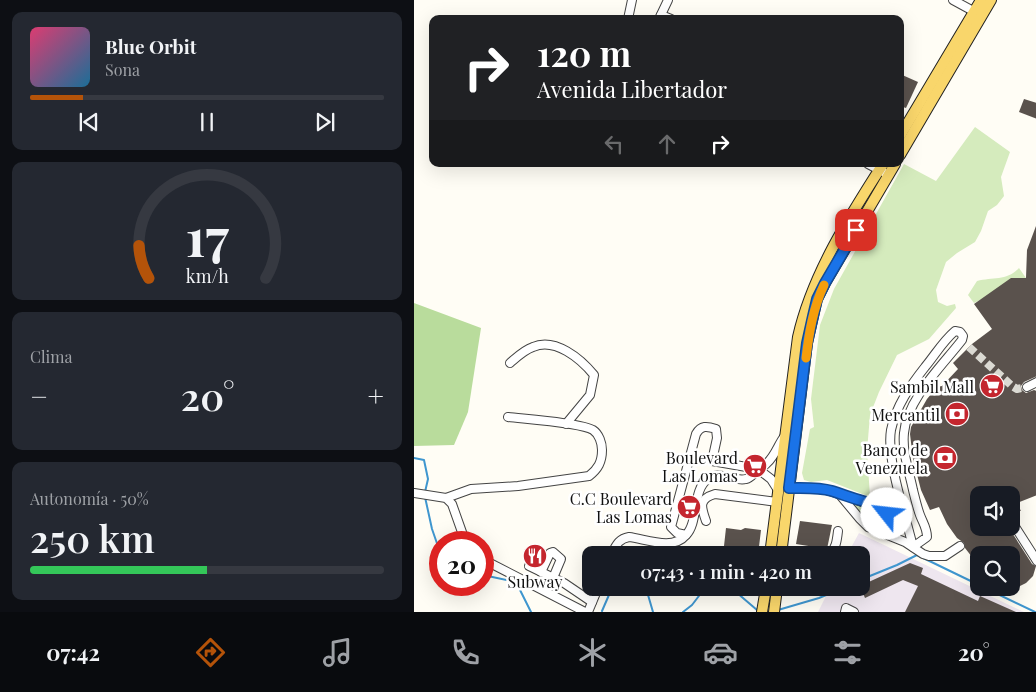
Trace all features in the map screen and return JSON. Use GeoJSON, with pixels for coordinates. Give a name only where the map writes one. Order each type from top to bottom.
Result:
{"type":"FeatureCollection","features":[{"type":"Feature","properties":{"kind":"main road"},"geometry":{"type":"LineString","coordinates":[[904,129],[981,0]]}},
{"type":"Feature","properties":{"kind":"main road"},"geometry":{"type":"LineString","coordinates":[[904,147],[991,0]]}},
{"type":"Feature","properties":{"kind":"main road"},"geometry":{"type":"LineString","coordinates":[[771,546],[798,337],[804,311],[846,224],[883,168]]}},
{"type":"Feature","properties":{"kind":"main road"},"geometry":{"type":"LineString","coordinates":[[782,546],[807,343],[817,299],[883,168]]}},
{"type":"Feature","properties":{"kind":"main road"},"geometry":{"type":"LineString","coordinates":[[762,612],[765,596]]}},
{"type":"Feature","properties":{"kind":"main road"},"geometry":{"type":"LineString","coordinates":[[774,612],[776,596]]}},
{"type":"Feature","properties":{"kind":"street"},"geometry":{"type":"LineString","coordinates":[[629,15],[632,0]]}},
{"type":"Feature","properties":{"kind":"street"},"geometry":{"type":"LineString","coordinates":[[661,15],[668,0]]}},
{"type":"Feature","properties":{"kind":"street"},"geometry":{"type":"LineString","coordinates":[[953,0],[975,12]]}},
{"type":"Feature","properties":{"kind":"street"},"geometry":{"type":"LineString","coordinates":[[913,547],[890,443],[894,420],[901,402],[913,382],[955,331],[960,332],[962,340],[969,347]]}},
{"type":"Feature","properties":{"kind":"street"},"geometry":{"type":"LineString","coordinates":[[913,547],[927,537],[927,529],[920,517],[915,501],[906,458],[904,438],[906,425],[924,388],[962,340]]}},
{"type":"Feature","properties":{"kind":"street"},"geometry":{"type":"LineString","coordinates":[[510,363],[520,354],[535,346],[552,345],[565,350],[586,365],[594,375],[590,395],[566,424]]}},
{"type":"Feature","properties":{"kind":"street"},"geometry":{"type":"LineString","coordinates":[[1027,387],[1036,382]]}},
{"type":"Feature","properties":{"kind":"street"},"geometry":{"type":"LineString","coordinates":[[414,493],[446,498],[471,489],[518,486],[589,476],[598,470],[602,459],[601,440],[593,430],[566,424],[508,417]]}},
{"type":"Feature","properties":{"kind":"street"},"geometry":{"type":"LineString","coordinates":[[686,535],[677,533],[670,527],[696,434],[701,427],[705,426],[716,429],[718,434],[709,478]]}},
{"type":"Feature","properties":{"kind":"street"},"geometry":{"type":"LineString","coordinates":[[771,479],[774,456],[785,436]]}},
{"type":"Feature","properties":{"kind":"street"},"geometry":{"type":"LineString","coordinates":[[616,546],[622,538],[629,537],[673,543],[682,540],[692,526],[702,485],[709,478],[722,475],[747,479],[774,456]]}},
{"type":"Feature","properties":{"kind":"street"},"geometry":{"type":"LineString","coordinates":[[712,461],[758,470],[771,479],[778,490]]}},
{"type":"Feature","properties":{"kind":"street"},"geometry":{"type":"LineString","coordinates":[[789,488],[832,491],[870,504],[881,505],[902,502]]}},
{"type":"Feature","properties":{"kind":"street"},"geometry":{"type":"LineString","coordinates":[[706,521],[702,503],[707,496],[715,494],[776,502]]}},
{"type":"Feature","properties":{"kind":"street"},"geometry":{"type":"LineString","coordinates":[[840,495],[868,526],[913,547],[923,554],[939,557],[945,556],[960,546]]}},
{"type":"Feature","properties":{"kind":"street"},"geometry":{"type":"LineString","coordinates":[[446,498],[452,504],[461,531]]}},
{"type":"Feature","properties":{"kind":"street"},"geometry":{"type":"LineString","coordinates":[[877,531],[884,526],[887,518],[886,510],[881,505]]}},
{"type":"Feature","properties":{"kind":"street"},"geometry":{"type":"LineString","coordinates":[[836,546],[838,531]]}},
{"type":"Feature","properties":{"kind":"street"},"geometry":{"type":"LineString","coordinates":[[1020,535],[1036,561]]}},
{"type":"Feature","properties":{"kind":"street"},"geometry":{"type":"LineString","coordinates":[[541,572],[550,553],[553,552],[560,556],[561,559],[553,578]]}},
{"type":"Feature","properties":{"kind":"street"},"geometry":{"type":"LineString","coordinates":[[494,565],[586,612],[595,596]]}},
{"type":"Feature","properties":{"kind":"street"},"geometry":{"type":"LineString","coordinates":[[529,566],[564,583],[592,602]]}},
{"type":"Feature","properties":{"kind":"shaded area"},"geometry":{"type":"Polygon","coordinates":[[[859,533],[970,586],[970,596],[991,596],[1024,612],[818,612],[826,596],[870,596],[870,546],[852,546],[859,533]]]}},
{"type":"Feature","properties":{"kind":"green space"},"geometry":{"type":"Polygon","coordinates":[[[975,127],[1010,152],[1001,177],[1004,196],[997,205],[988,211],[975,242],[946,262],[936,290],[938,302],[947,306],[955,304],[956,308],[929,339],[897,355],[879,392],[870,415],[867,451],[870,497],[827,480],[811,482],[804,480],[802,473],[810,429],[814,427],[811,399],[820,325],[834,289],[904,164],[936,181],[975,127]]]}},
{"type":"Feature","properties":{"kind":"green space"},"geometry":{"type":"Polygon","coordinates":[[[1019,268],[1026,278],[974,303],[968,295],[977,281],[1005,277],[1019,268]]]}},
{"type":"Feature","properties":{"kind":"green space"},"geometry":{"type":"Polygon","coordinates":[[[414,303],[481,328],[468,412],[454,445],[414,446],[414,303]]]}},
{"type":"Feature","properties":{"kind":"green space"},"geometry":{"type":"Polygon","coordinates":[[[853,502],[880,508],[883,511],[882,524],[877,528],[869,525],[851,504],[853,502]]]}},
{"type":"Feature","properties":{"kind":"building"},"geometry":{"type":"Polygon","coordinates":[[[904,76],[918,82],[906,108],[904,107],[904,76]]]}},
{"type":"Feature","properties":{"kind":"building"},"geometry":{"type":"Polygon","coordinates":[[[1024,99],[1037,103],[1037,119],[1019,112],[1024,99]]]}},
{"type":"Feature","properties":{"kind":"building"},"geometry":{"type":"Polygon","coordinates":[[[1036,226],[1037,376],[1024,382],[1021,386],[1022,390],[1026,393],[1034,390],[1037,391],[1037,495],[1020,502],[1020,486],[970,486],[970,536],[1014,536],[1032,564],[1036,566],[1033,576],[1020,586],[1020,546],[970,546],[970,554],[964,543],[957,538],[947,524],[939,507],[930,510],[921,490],[913,459],[910,434],[911,427],[927,399],[937,387],[942,386],[958,369],[953,363],[972,344],[992,329],[974,304],[1011,278],[1026,278],[1027,250],[1036,226]]]}},
{"type":"Feature","properties":{"kind":"building"},"geometry":{"type":"Polygon","coordinates":[[[800,521],[832,525],[828,546],[796,544],[800,521]]]}},
{"type":"Feature","properties":{"kind":"building"},"geometry":{"type":"Polygon","coordinates":[[[726,528],[761,530],[759,546],[724,546],[726,528]]]}},
{"type":"Feature","properties":{"kind":"building","name":"Subway"},"geometry":{"type":"Polygon","coordinates":[[[532,548],[544,553],[538,564],[525,558],[532,548]]]}},
{"type":"Feature","properties":{"kind":"building"},"geometry":{"type":"Polygon","coordinates":[[[910,563],[923,568],[921,574],[978,601],[980,596],[1016,612],[905,612],[918,586],[903,580],[870,596],[870,581],[910,563]]]}},
{"type":"Feature","properties":{"kind":"waterway"},"geometry":{"type":"LineString","coordinates":[[414,458],[424,460],[428,479],[425,492]]}},
{"type":"Feature","properties":{"kind":"waterway"},"geometry":{"type":"LineString","coordinates":[[425,497],[433,531]]}},
{"type":"Feature","properties":{"kind":"waterway"},"geometry":{"type":"LineString","coordinates":[[870,576],[917,555],[970,581]]}},
{"type":"Feature","properties":{"kind":"waterway"},"geometry":{"type":"LineString","coordinates":[[494,577],[516,582],[531,612]]}},
{"type":"Feature","properties":{"kind":"waterway"},"geometry":{"type":"LineString","coordinates":[[683,612],[692,605],[705,588],[736,592],[757,610]]}},
{"type":"Feature","properties":{"kind":"waterway"},"geometry":{"type":"LineString","coordinates":[[602,611],[609,596]]}},
{"type":"Feature","properties":{"kind":"waterway"},"geometry":{"type":"LineString","coordinates":[[648,596],[653,612]]}},
{"type":"Feature","properties":{"kind":"waterway"},"geometry":{"type":"LineString","coordinates":[[778,610],[824,596]]}},
{"type":"Feature","properties":{"kind":"waterway"},"geometry":{"type":"LineString","coordinates":[[1002,596],[1035,612]]}},
{"type":"Feature","properties":{"kind":"tunnel"},"geometry":{"type":"LineString","coordinates":[[969,347],[1012,386],[1017,389],[1027,387]]}},
{"type":"Feature","properties":{"kind":"slow traffic"},"geometry":{"type":"LineString","coordinates":[[806,358],[807,343],[817,299],[824,285]]}},
{"type":"Feature","properties":{"kind":"place","name":"Sambil Mall"},"geometry":{"type":"Point","coordinates":[992,386]}},
{"type":"Feature","properties":{"kind":"place","name":"Mercantil"},"geometry":{"type":"Point","coordinates":[957,414]}},
{"type":"Feature","properties":{"kind":"place","name":"Banco de Venezuela"},"geometry":{"type":"Point","coordinates":[945,458]}},
{"type":"Feature","properties":{"kind":"place","name":"Boulevard Las Lomas"},"geometry":{"type":"Point","coordinates":[755,466]}},
{"type":"Feature","properties":{"kind":"place","name":"C.C Boulevard Las Lomas"},"geometry":{"type":"Point","coordinates":[689,507]}},
{"type":"Feature","properties":{"kind":"place","name":"Subway"},"geometry":{"type":"Point","coordinates":[535,556]}},
{"type":"Feature","properties":{"kind":"route"},"geometry":{"type":"LineString","coordinates":[[856,230],[817,299],[807,343],[789,488],[832,491],[870,504],[881,505],[887,514]]}}]}
